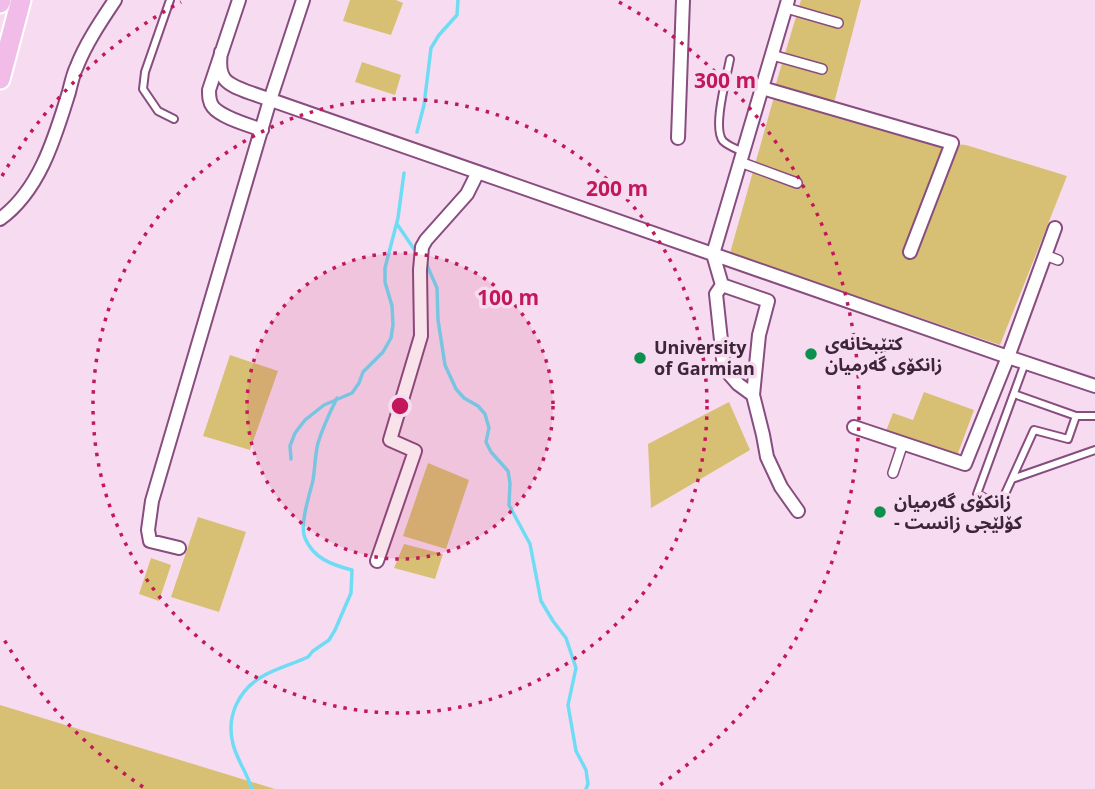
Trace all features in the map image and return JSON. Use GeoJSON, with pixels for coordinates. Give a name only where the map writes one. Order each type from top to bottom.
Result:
{"type":"FeatureCollection","features":[{"type":"Feature","properties":{"kind":"highway"},"geometry":{"type":"LineString","coordinates":[[0,79],[21,0]]}},
{"type":"Feature","properties":{"kind":"street"},"geometry":{"type":"LineString","coordinates":[[0,219],[19,203],[34,182],[50,145],[76,66],[115,0]]}},
{"type":"Feature","properties":{"kind":"street"},"geometry":{"type":"LineString","coordinates":[[239,0],[209,90],[210,101],[212,107],[226,117],[262,130]]}},
{"type":"Feature","properties":{"kind":"street"},"geometry":{"type":"LineString","coordinates":[[179,548],[150,541],[150,509],[270,100],[303,0]]}},
{"type":"Feature","properties":{"kind":"street"},"geometry":{"type":"LineString","coordinates":[[678,138],[683,0]]}},
{"type":"Feature","properties":{"kind":"street"},"geometry":{"type":"LineString","coordinates":[[753,395],[738,384],[724,368],[716,294],[722,285],[713,254],[787,4],[838,23]]}},
{"type":"Feature","properties":{"kind":"street"},"geometry":{"type":"LineString","coordinates":[[221,52],[220,69],[224,79],[232,85],[270,100],[1095,386]]}},
{"type":"Feature","properties":{"kind":"street"},"geometry":{"type":"LineString","coordinates":[[772,55],[822,69]]}},
{"type":"Feature","properties":{"kind":"street"},"geometry":{"type":"LineString","coordinates":[[762,88],[952,143],[910,252]]}},
{"type":"Feature","properties":{"kind":"street"},"geometry":{"type":"LineString","coordinates":[[741,157],[797,183]]}},
{"type":"Feature","properties":{"kind":"street"},"geometry":{"type":"LineString","coordinates":[[377,561],[415,451],[390,440],[421,336],[419,270],[422,247],[467,194],[478,172]]}},
{"type":"Feature","properties":{"kind":"street"},"geometry":{"type":"LineString","coordinates":[[0,208],[18,197],[34,182]]}},
{"type":"Feature","properties":{"kind":"street"},"geometry":{"type":"LineString","coordinates":[[854,427],[965,464],[1055,228]]}},
{"type":"Feature","properties":{"kind":"street"},"geometry":{"type":"LineString","coordinates":[[1045,255],[1058,260]]}},
{"type":"Feature","properties":{"kind":"street"},"geometry":{"type":"LineString","coordinates":[[722,285],[768,301],[759,335],[753,395],[767,457],[781,487],[798,511]]}},
{"type":"Feature","properties":{"kind":"street"},"geometry":{"type":"LineString","coordinates":[[893,473],[903,443]]}},
{"type":"Feature","properties":{"kind":"lane"},"geometry":{"type":"LineString","coordinates":[[170,0],[145,72],[144,89],[158,111],[174,119]]}},
{"type":"Feature","properties":{"kind":"lane"},"geometry":{"type":"LineString","coordinates":[[730,59],[718,132],[724,143],[741,157]]}},
{"type":"Feature","properties":{"kind":"lane"},"geometry":{"type":"LineString","coordinates":[[1025,363],[978,494],[999,505],[1034,430],[1068,439],[1076,416]]}},
{"type":"Feature","properties":{"kind":"lane"},"geometry":{"type":"LineString","coordinates":[[1014,394],[1076,416],[1095,416]]}},
{"type":"Feature","properties":{"kind":"lane"},"geometry":{"type":"LineString","coordinates":[[1012,479],[1095,450]]}},
{"type":"Feature","properties":{"kind":"shaded area"},"geometry":{"type":"Polygon","coordinates":[[[350,0],[396,0],[403,3],[391,35],[343,21],[350,0]]]}},
{"type":"Feature","properties":{"kind":"shaded area"},"geometry":{"type":"Polygon","coordinates":[[[801,0],[861,0],[834,103],[775,87],[801,0]]]}},
{"type":"Feature","properties":{"kind":"shaded area"},"geometry":{"type":"Polygon","coordinates":[[[362,62],[401,75],[395,95],[355,82],[362,62]]]}},
{"type":"Feature","properties":{"kind":"shaded area"},"geometry":{"type":"Polygon","coordinates":[[[774,97],[939,143],[966,145],[1067,176],[1000,345],[730,253],[774,97]]]}},
{"type":"Feature","properties":{"kind":"shaded area"},"geometry":{"type":"Polygon","coordinates":[[[230,355],[278,371],[250,450],[203,436],[230,355]]]}},
{"type":"Feature","properties":{"kind":"shaded area"},"geometry":{"type":"Polygon","coordinates":[[[924,392],[974,410],[957,456],[886,431],[893,413],[913,420],[924,392]]]}},
{"type":"Feature","properties":{"kind":"shaded area"},"geometry":{"type":"Polygon","coordinates":[[[729,402],[750,450],[651,508],[648,444],[729,402]]]}},
{"type":"Feature","properties":{"kind":"shaded area"},"geometry":{"type":"Polygon","coordinates":[[[428,463],[469,480],[446,549],[403,536],[428,463]]]}},
{"type":"Feature","properties":{"kind":"shaded area"},"geometry":{"type":"Polygon","coordinates":[[[198,517],[246,532],[219,612],[171,597],[198,517]]]}},
{"type":"Feature","properties":{"kind":"shaded area"},"geometry":{"type":"Polygon","coordinates":[[[404,544],[443,554],[435,579],[394,568],[404,544]]]}},
{"type":"Feature","properties":{"kind":"shaded area"},"geometry":{"type":"Polygon","coordinates":[[[151,558],[171,565],[159,601],[139,594],[151,558]]]}},
{"type":"Feature","properties":{"kind":"shaded area"},"geometry":{"type":"Polygon","coordinates":[[[0,705],[275,789],[0,789],[0,705]]]}},
{"type":"Feature","properties":{"kind":"waterway"},"geometry":{"type":"LineString","coordinates":[[417,132],[424,105],[431,48],[457,15],[458,0]]}},
{"type":"Feature","properties":{"kind":"waterway"},"geometry":{"type":"LineString","coordinates":[[291,459],[290,446],[295,433],[305,420],[324,405],[352,393],[363,372],[383,352],[391,338],[392,306],[385,282],[385,268],[398,218],[404,173]]}},
{"type":"Feature","properties":{"kind":"waterway"},"geometry":{"type":"LineString","coordinates":[[397,224],[414,249]]}},
{"type":"Feature","properties":{"kind":"waterway"},"geometry":{"type":"LineString","coordinates":[[426,263],[437,288],[438,320],[445,365],[456,389],[485,414],[489,428],[486,442],[508,471],[509,505],[530,544],[541,601],[566,638],[576,668],[568,705],[576,751],[586,770],[586,789]]}},
{"type":"Feature","properties":{"kind":"waterway"},"geometry":{"type":"LineString","coordinates":[[252,789],[237,756],[231,734],[236,705],[254,682],[268,673],[308,657],[329,640],[351,593],[352,570],[318,556],[308,545],[303,532],[318,443],[337,398]]}},
{"type":"Feature","properties":{"kind":"place","name":"کتێبخانەی زانکۆی گەرمیان"},"geometry":{"type":"Point","coordinates":[811,354]}},
{"type":"Feature","properties":{"kind":"place","name":"University of Garmian"},"geometry":{"type":"Point","coordinates":[640,358]}},
{"type":"Feature","properties":{"kind":"place","name":"زانکۆی گەرمیان - کۆلێجی زانست"},"geometry":{"type":"Point","coordinates":[880,512]}}]}
